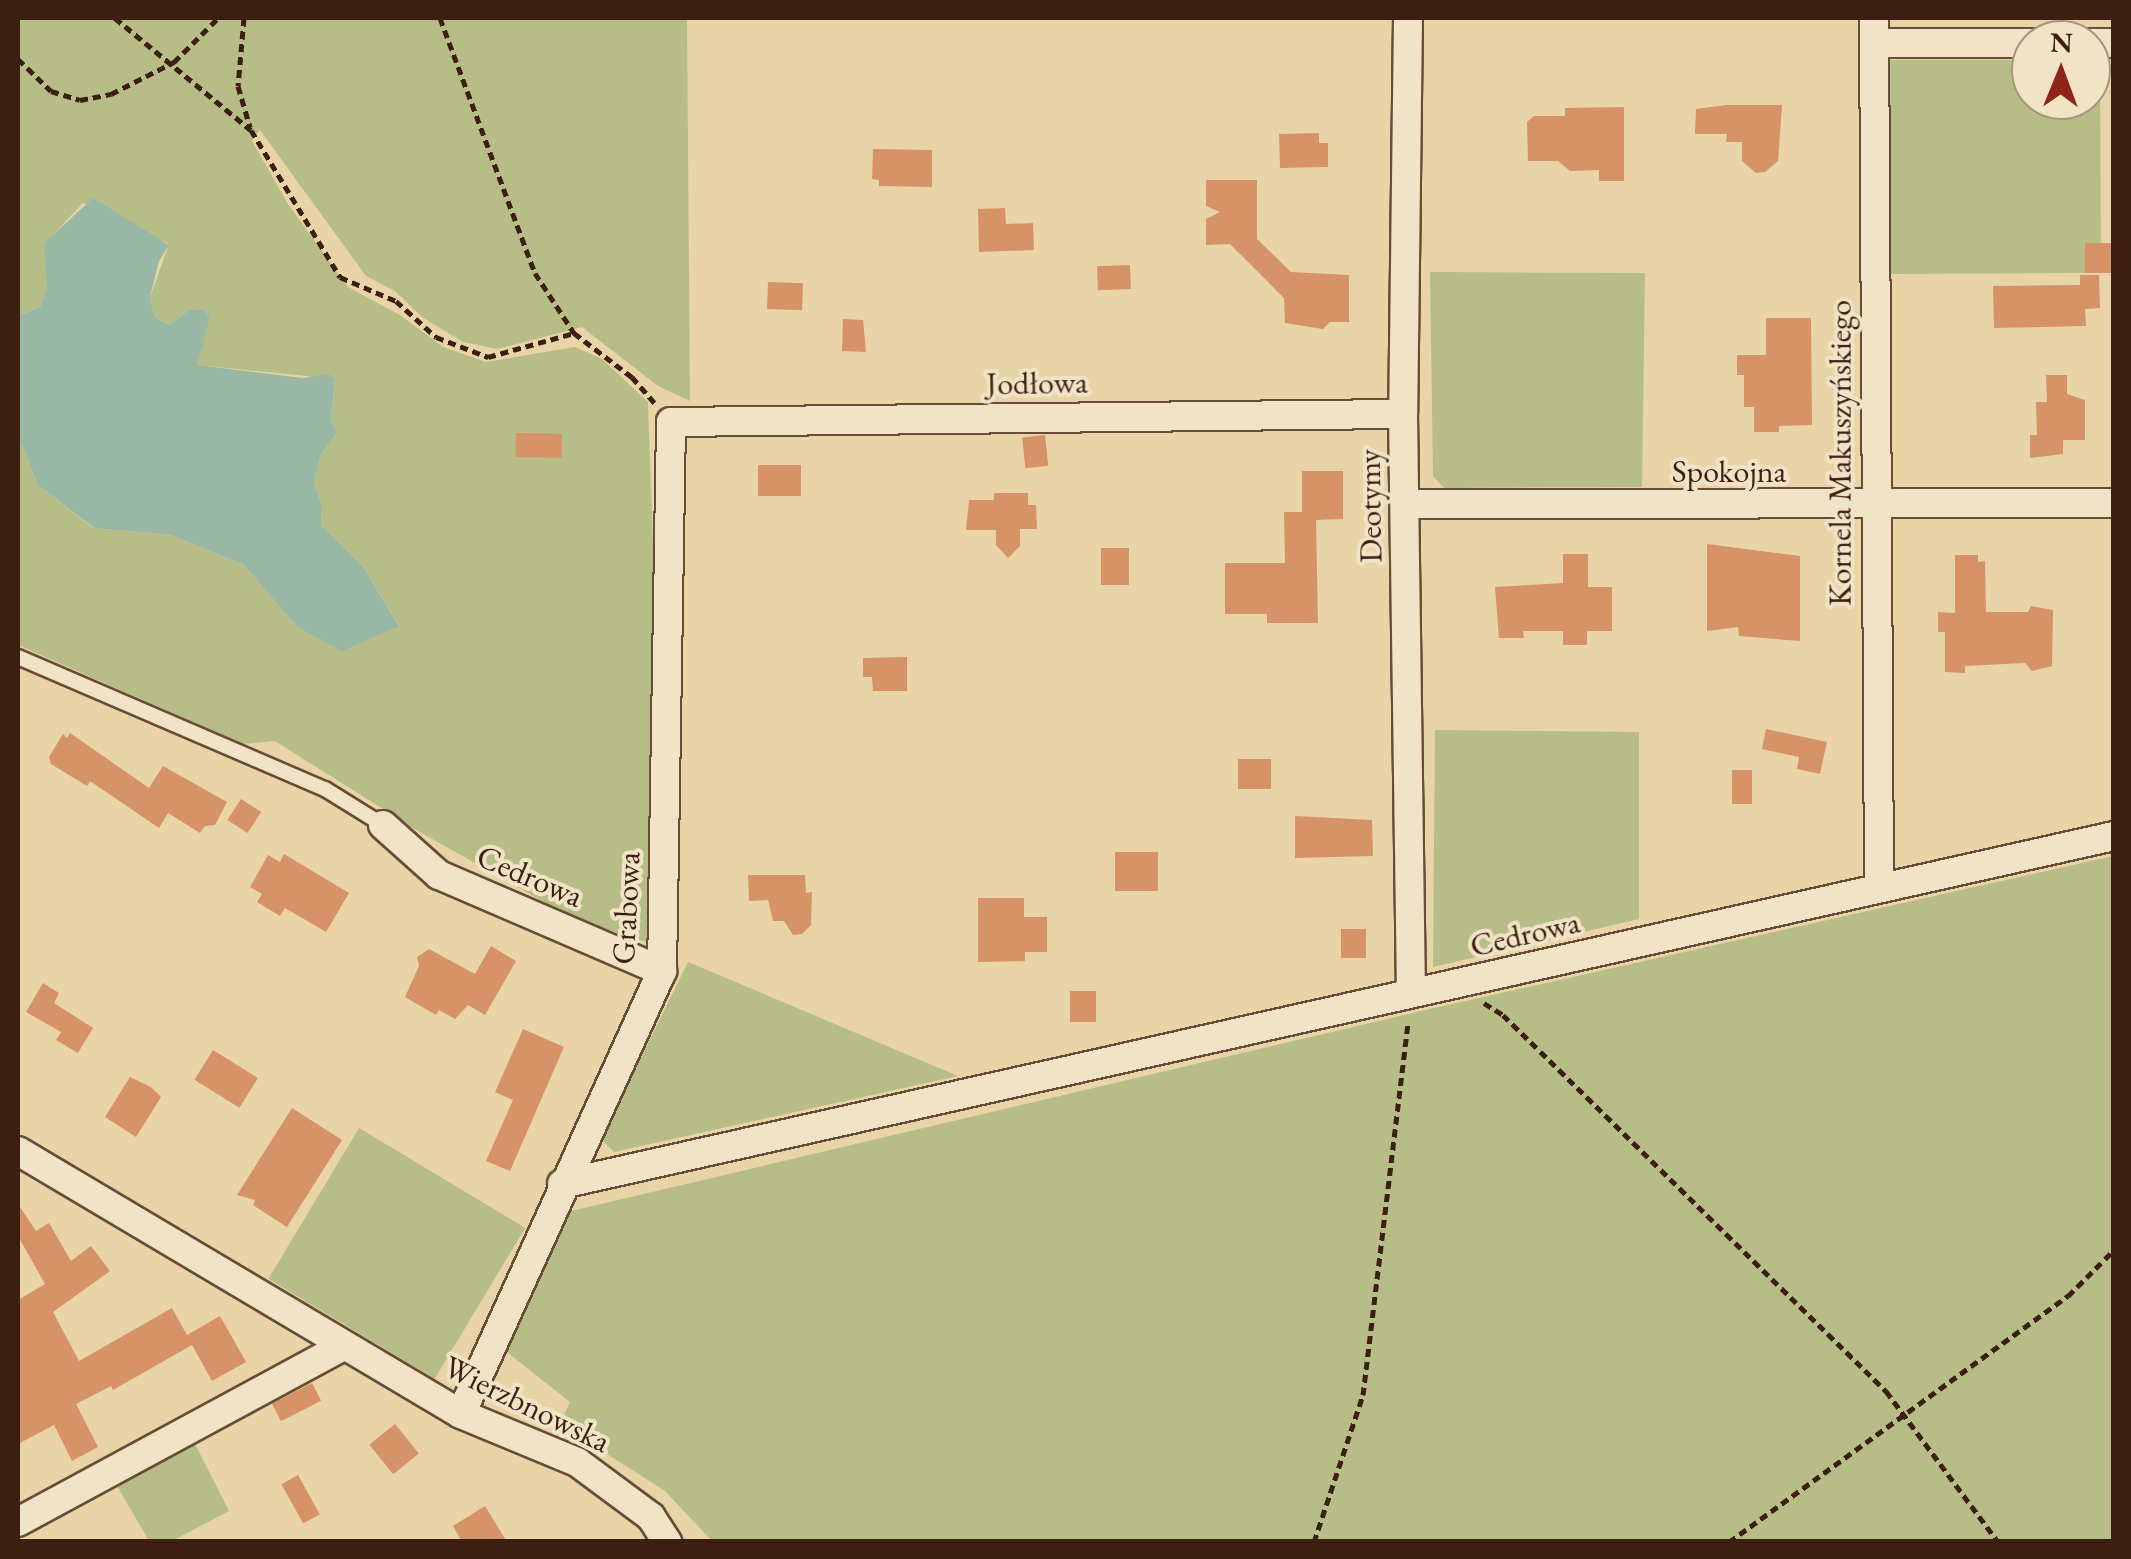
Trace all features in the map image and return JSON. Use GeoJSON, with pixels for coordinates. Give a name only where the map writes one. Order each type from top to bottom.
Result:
{"type":"FeatureCollection","features":[{"type":"Feature","properties":{"kind":"street","name":"Deotymy"},"geometry":{"type":"LineString","coordinates":[[1408,18],[1403,414],[1411,993]]}},
{"type":"Feature","properties":{"kind":"street"},"geometry":{"type":"LineString","coordinates":[[1874,30],[2011,41]]}},
{"type":"Feature","properties":{"kind":"street","name":"Kornela Makuszyńskiego"},"geometry":{"type":"LineString","coordinates":[[1874,30],[1879,888]]}},
{"type":"Feature","properties":{"kind":"street","name":"Jodłowa"},"geometry":{"type":"LineString","coordinates":[[671,422],[1403,414]]}},
{"type":"Feature","properties":{"kind":"street","name":"Grabowa"},"geometry":{"type":"LineString","coordinates":[[460,1414],[662,971],[671,422]]}},
{"type":"Feature","properties":{"kind":"street","name":"Spokojna"},"geometry":{"type":"LineString","coordinates":[[1404,504],[2114,503]]}},
{"type":"Feature","properties":{"kind":"street","name":"Cedrowa"},"geometry":{"type":"LineString","coordinates":[[383,825],[439,874],[662,971]]}},
{"type":"Feature","properties":{"kind":"street","name":"Cedrowa"},"geometry":{"type":"LineString","coordinates":[[562,1184],[2114,836]]}},
{"type":"Feature","properties":{"kind":"street","name":"Wierzbnowska"},"geometry":{"type":"LineString","coordinates":[[18,1151],[460,1414],[577,1462],[651,1517],[667,1542]]}},
{"type":"Feature","properties":{"kind":"street"},"geometry":{"type":"LineString","coordinates":[[18,1522],[343,1346]]}},
{"type":"Feature","properties":{"kind":"lane"},"geometry":{"type":"LineString","coordinates":[[18,656],[325,790],[383,825]]}},
{"type":"Feature","properties":{"kind":"path"},"geometry":{"type":"LineString","coordinates":[[116,18],[174,62],[251,130]]}},
{"type":"Feature","properties":{"kind":"path"},"geometry":{"type":"LineString","coordinates":[[18,59],[51,90],[80,100],[111,94],[174,62],[218,18]]}},
{"type":"Feature","properties":{"kind":"path"},"geometry":{"type":"LineString","coordinates":[[244,18],[238,86],[251,130],[340,277],[396,301],[436,338],[488,357],[574,333]]}},
{"type":"Feature","properties":{"kind":"path"},"geometry":{"type":"LineString","coordinates":[[440,18],[535,273],[574,333],[632,377],[671,422]]}},
{"type":"Feature","properties":{"kind":"path"},"geometry":{"type":"LineString","coordinates":[[1456,986],[1503,1015],[1886,1391],[1998,1542]]}},
{"type":"Feature","properties":{"kind":"path"},"geometry":{"type":"LineString","coordinates":[[1314,1542],[1363,1394],[1411,993]]}},
{"type":"Feature","properties":{"kind":"path"},"geometry":{"type":"LineString","coordinates":[[1729,1542],[1902,1412],[1947,1388],[2068,1296],[2114,1250]]}},
{"type":"Feature","properties":{"kind":"green space"},"geometry":{"type":"Polygon","coordinates":[[[18,18],[687,18],[690,401],[658,386],[582,327],[497,349],[463,342],[422,317],[395,291],[366,276],[260,130],[252,141],[288,204],[348,287],[400,315],[443,347],[486,362],[575,347],[602,359],[648,402],[655,605],[650,749],[652,944],[576,920],[418,831],[275,741],[243,744],[18,645],[18,435],[38,485],[93,528],[171,535],[244,565],[297,627],[399,625],[364,568],[321,525],[322,506],[314,482],[321,454],[337,432],[331,420],[335,379],[196,365],[210,317],[203,309],[189,310],[169,325],[155,317],[150,297],[169,244],[83,203],[45,243],[47,288],[40,307],[18,316],[18,18]]]}},
{"type":"Feature","properties":{"kind":"green space"},"geometry":{"type":"Polygon","coordinates":[[[1887,60],[2011,60],[2011,120],[2100,120],[2101,273],[1887,274],[1887,60]]]}},
{"type":"Feature","properties":{"kind":"green space"},"geometry":{"type":"Polygon","coordinates":[[[1430,272],[1645,273],[1642,487],[1444,488],[1433,476],[1430,272]]]}},
{"type":"Feature","properties":{"kind":"green space"},"geometry":{"type":"Polygon","coordinates":[[[1435,730],[1639,732],[1639,919],[1433,967],[1435,730]]]}},
{"type":"Feature","properties":{"kind":"green space"},"geometry":{"type":"Polygon","coordinates":[[[2113,856],[2113,1541],[712,1541],[665,1491],[560,1424],[570,1402],[503,1349],[567,1212],[1421,1011],[2113,856]]]}},
{"type":"Feature","properties":{"kind":"green space"},"geometry":{"type":"Polygon","coordinates":[[[688,962],[958,1076],[614,1152],[601,1139],[688,962]]]}},
{"type":"Feature","properties":{"kind":"green space"},"geometry":{"type":"Polygon","coordinates":[[[359,1128],[525,1228],[435,1379],[268,1279],[359,1128]]]}},
{"type":"Feature","properties":{"kind":"green space"},"geometry":{"type":"Polygon","coordinates":[[[194,1442],[229,1511],[172,1541],[149,1541],[116,1484],[194,1442]]]}},
{"type":"Feature","properties":{"kind":"shaded area"},"geometry":{"type":"Polygon","coordinates":[[[93,198],[169,245],[159,261],[150,297],[155,317],[169,325],[189,310],[203,309],[210,317],[197,365],[303,378],[328,374],[335,379],[331,420],[337,432],[321,454],[314,482],[322,506],[321,525],[364,568],[399,626],[342,651],[297,627],[244,565],[171,535],[94,528],[38,485],[18,435],[18,316],[40,307],[47,288],[44,243],[93,198]]]}},
{"type":"Feature","properties":{"kind":"building"},"geometry":{"type":"Polygon","coordinates":[[[1782,105],[1778,161],[1765,172],[1756,173],[1742,161],[1742,142],[1726,142],[1727,134],[1695,134],[1696,109],[1782,105]]]}},
{"type":"Feature","properties":{"kind":"building"},"geometry":{"type":"Polygon","coordinates":[[[1624,107],[1624,181],[1599,181],[1599,170],[1570,171],[1558,161],[1528,161],[1527,122],[1534,116],[1565,116],[1565,108],[1624,107]]]}},
{"type":"Feature","properties":{"kind":"building"},"geometry":{"type":"Polygon","coordinates":[[[1319,133],[1319,143],[1328,143],[1328,167],[1280,168],[1279,134],[1319,133]]]}},
{"type":"Feature","properties":{"kind":"building"},"geometry":{"type":"Polygon","coordinates":[[[873,149],[932,150],[932,187],[879,186],[879,180],[872,179],[873,149]]]}},
{"type":"Feature","properties":{"kind":"building"},"geometry":{"type":"Polygon","coordinates":[[[1206,180],[1257,180],[1257,239],[1291,272],[1349,275],[1349,322],[1330,322],[1323,329],[1285,323],[1284,298],[1230,244],[1206,245],[1206,219],[1220,212],[1206,206],[1206,180]]]}},
{"type":"Feature","properties":{"kind":"building"},"geometry":{"type":"Polygon","coordinates":[[[1005,208],[1006,224],[1033,223],[1034,250],[979,252],[978,209],[1005,208]]]}},
{"type":"Feature","properties":{"kind":"building"},"geometry":{"type":"Polygon","coordinates":[[[2085,243],[2113,243],[2113,273],[2085,273],[2085,243]]]}},
{"type":"Feature","properties":{"kind":"building"},"geometry":{"type":"Polygon","coordinates":[[[1130,265],[1131,289],[1098,290],[1097,266],[1130,265]]]}},
{"type":"Feature","properties":{"kind":"building"},"geometry":{"type":"Polygon","coordinates":[[[2080,275],[2099,275],[2100,308],[2085,309],[2086,326],[1994,328],[1993,286],[2080,285],[2080,275]]]}},
{"type":"Feature","properties":{"kind":"building"},"geometry":{"type":"Polygon","coordinates":[[[768,282],[803,283],[802,310],[767,309],[768,282]]]}},
{"type":"Feature","properties":{"kind":"building"},"geometry":{"type":"Polygon","coordinates":[[[1766,318],[1811,318],[1812,425],[1754,432],[1754,407],[1744,407],[1744,375],[1737,375],[1737,355],[1766,355],[1766,318]]]}},
{"type":"Feature","properties":{"kind":"building"},"geometry":{"type":"Polygon","coordinates":[[[843,319],[863,320],[866,352],[842,351],[843,319]]]}},
{"type":"Feature","properties":{"kind":"building"},"geometry":{"type":"Polygon","coordinates":[[[2046,375],[2067,375],[2067,394],[2085,400],[2085,440],[2063,440],[2063,454],[2030,458],[2030,435],[2037,435],[2036,402],[2047,402],[2046,375]]]}},
{"type":"Feature","properties":{"kind":"building"},"geometry":{"type":"Polygon","coordinates":[[[516,433],[562,434],[562,458],[516,457],[516,433]]]}},
{"type":"Feature","properties":{"kind":"building"},"geometry":{"type":"Polygon","coordinates":[[[1045,435],[1048,466],[1025,468],[1022,437],[1045,435]]]}},
{"type":"Feature","properties":{"kind":"building"},"geometry":{"type":"Polygon","coordinates":[[[758,465],[801,465],[801,496],[758,496],[758,465]]]}},
{"type":"Feature","properties":{"kind":"building"},"geometry":{"type":"Polygon","coordinates":[[[1302,471],[1343,471],[1343,519],[1316,520],[1318,623],[1267,623],[1267,614],[1225,614],[1225,563],[1285,563],[1284,512],[1302,512],[1302,471]]]}},
{"type":"Feature","properties":{"kind":"building"},"geometry":{"type":"Polygon","coordinates":[[[994,493],[1028,493],[1028,505],[1036,505],[1037,529],[1020,529],[1020,546],[1008,558],[996,545],[996,530],[966,530],[969,500],[994,500],[994,493]]]}},
{"type":"Feature","properties":{"kind":"building"},"geometry":{"type":"Polygon","coordinates":[[[1707,544],[1800,556],[1800,641],[1739,636],[1738,627],[1707,631],[1707,544]]]}},
{"type":"Feature","properties":{"kind":"building"},"geometry":{"type":"Polygon","coordinates":[[[1101,548],[1129,548],[1129,585],[1101,585],[1101,548]]]}},
{"type":"Feature","properties":{"kind":"building"},"geometry":{"type":"Polygon","coordinates":[[[1563,554],[1588,554],[1588,587],[1612,587],[1612,631],[1587,631],[1587,645],[1563,645],[1563,631],[1523,631],[1524,638],[1499,638],[1495,587],[1563,583],[1563,554]]]}},
{"type":"Feature","properties":{"kind":"building"},"geometry":{"type":"Polygon","coordinates":[[[1955,555],[1978,555],[1978,562],[1985,561],[1986,612],[2028,612],[2031,606],[2053,610],[2052,666],[2032,671],[2025,663],[1965,666],[1965,673],[1945,672],[1945,632],[1938,632],[1938,612],[1955,613],[1955,555]]]}},
{"type":"Feature","properties":{"kind":"building"},"geometry":{"type":"Polygon","coordinates":[[[907,657],[907,691],[873,691],[872,677],[863,677],[863,658],[907,657]]]}},
{"type":"Feature","properties":{"kind":"building"},"geometry":{"type":"Polygon","coordinates":[[[1766,729],[1827,742],[1820,774],[1797,769],[1799,757],[1762,749],[1766,729]]]}},
{"type":"Feature","properties":{"kind":"building"},"geometry":{"type":"Polygon","coordinates":[[[70,733],[149,788],[163,766],[227,802],[215,825],[205,826],[200,833],[168,813],[159,828],[90,781],[87,786],[51,764],[49,757],[63,734],[67,738],[70,733]]]}},
{"type":"Feature","properties":{"kind":"building"},"geometry":{"type":"Polygon","coordinates":[[[1238,759],[1271,759],[1271,789],[1238,789],[1238,759]]]}},
{"type":"Feature","properties":{"kind":"building"},"geometry":{"type":"Polygon","coordinates":[[[1732,770],[1752,770],[1752,804],[1732,804],[1732,770]]]}},
{"type":"Feature","properties":{"kind":"building"},"geometry":{"type":"Polygon","coordinates":[[[241,799],[261,812],[248,833],[227,820],[241,799]]]}},
{"type":"Feature","properties":{"kind":"building"},"geometry":{"type":"Polygon","coordinates":[[[1295,816],[1372,820],[1373,856],[1295,858],[1295,816]]]}},
{"type":"Feature","properties":{"kind":"building"},"geometry":{"type":"Polygon","coordinates":[[[1115,852],[1158,852],[1158,891],[1115,891],[1115,852]]]}},
{"type":"Feature","properties":{"kind":"building"},"geometry":{"type":"Polygon","coordinates":[[[284,854],[349,893],[326,932],[285,908],[280,916],[257,902],[262,894],[250,887],[268,855],[280,862],[284,854]]]}},
{"type":"Feature","properties":{"kind":"building"},"geometry":{"type":"Polygon","coordinates":[[[748,875],[805,875],[806,893],[812,892],[811,925],[802,934],[793,935],[784,921],[773,921],[768,900],[749,901],[748,875]]]}},
{"type":"Feature","properties":{"kind":"building"},"geometry":{"type":"Polygon","coordinates":[[[978,898],[1024,898],[1024,917],[1047,917],[1047,952],[1025,952],[1025,961],[978,962],[978,898]]]}},
{"type":"Feature","properties":{"kind":"building"},"geometry":{"type":"Polygon","coordinates":[[[1341,929],[1366,929],[1366,958],[1341,958],[1341,929]]]}},
{"type":"Feature","properties":{"kind":"building"},"geometry":{"type":"Polygon","coordinates":[[[491,946],[516,961],[485,1015],[468,1005],[455,1019],[439,1010],[436,1015],[405,997],[419,966],[417,957],[429,949],[475,974],[491,946]]]}},
{"type":"Feature","properties":{"kind":"building"},"geometry":{"type":"Polygon","coordinates":[[[43,983],[59,993],[54,1003],[93,1028],[78,1053],[56,1040],[61,1032],[26,1012],[43,983]]]}},
{"type":"Feature","properties":{"kind":"building"},"geometry":{"type":"Polygon","coordinates":[[[1070,991],[1096,991],[1096,1022],[1070,1022],[1070,991]]]}},
{"type":"Feature","properties":{"kind":"building"},"geometry":{"type":"Polygon","coordinates":[[[523,1029],[564,1047],[510,1171],[486,1161],[513,1100],[495,1092],[523,1029]]]}},
{"type":"Feature","properties":{"kind":"building"},"geometry":{"type":"Polygon","coordinates":[[[213,1050],[258,1078],[239,1108],[194,1080],[213,1050]]]}},
{"type":"Feature","properties":{"kind":"building"},"geometry":{"type":"Polygon","coordinates":[[[130,1077],[161,1097],[136,1137],[105,1117],[130,1077]]]}},
{"type":"Feature","properties":{"kind":"building"},"geometry":{"type":"Polygon","coordinates":[[[292,1108],[342,1140],[287,1227],[253,1205],[255,1200],[237,1195],[292,1108]]]}},
{"type":"Feature","properties":{"kind":"building"},"geometry":{"type":"Polygon","coordinates":[[[18,1204],[36,1231],[49,1223],[71,1261],[91,1246],[110,1271],[53,1312],[79,1361],[172,1308],[187,1335],[220,1316],[246,1362],[212,1381],[192,1345],[113,1390],[111,1386],[76,1404],[98,1447],[72,1461],[54,1425],[18,1444],[18,1300],[45,1284],[18,1236],[18,1204]]]}},
{"type":"Feature","properties":{"kind":"building"},"geometry":{"type":"Polygon","coordinates":[[[312,1383],[321,1401],[281,1421],[272,1403],[312,1383]]]}},
{"type":"Feature","properties":{"kind":"building"},"geometry":{"type":"Polygon","coordinates":[[[395,1424],[419,1454],[393,1474],[369,1445],[395,1424]]]}},
{"type":"Feature","properties":{"kind":"building"},"geometry":{"type":"Polygon","coordinates":[[[298,1475],[320,1514],[303,1524],[281,1484],[298,1475]]]}},
{"type":"Feature","properties":{"kind":"building"},"geometry":{"type":"Polygon","coordinates":[[[485,1506],[507,1542],[462,1542],[453,1526],[485,1506]]]}}]}
